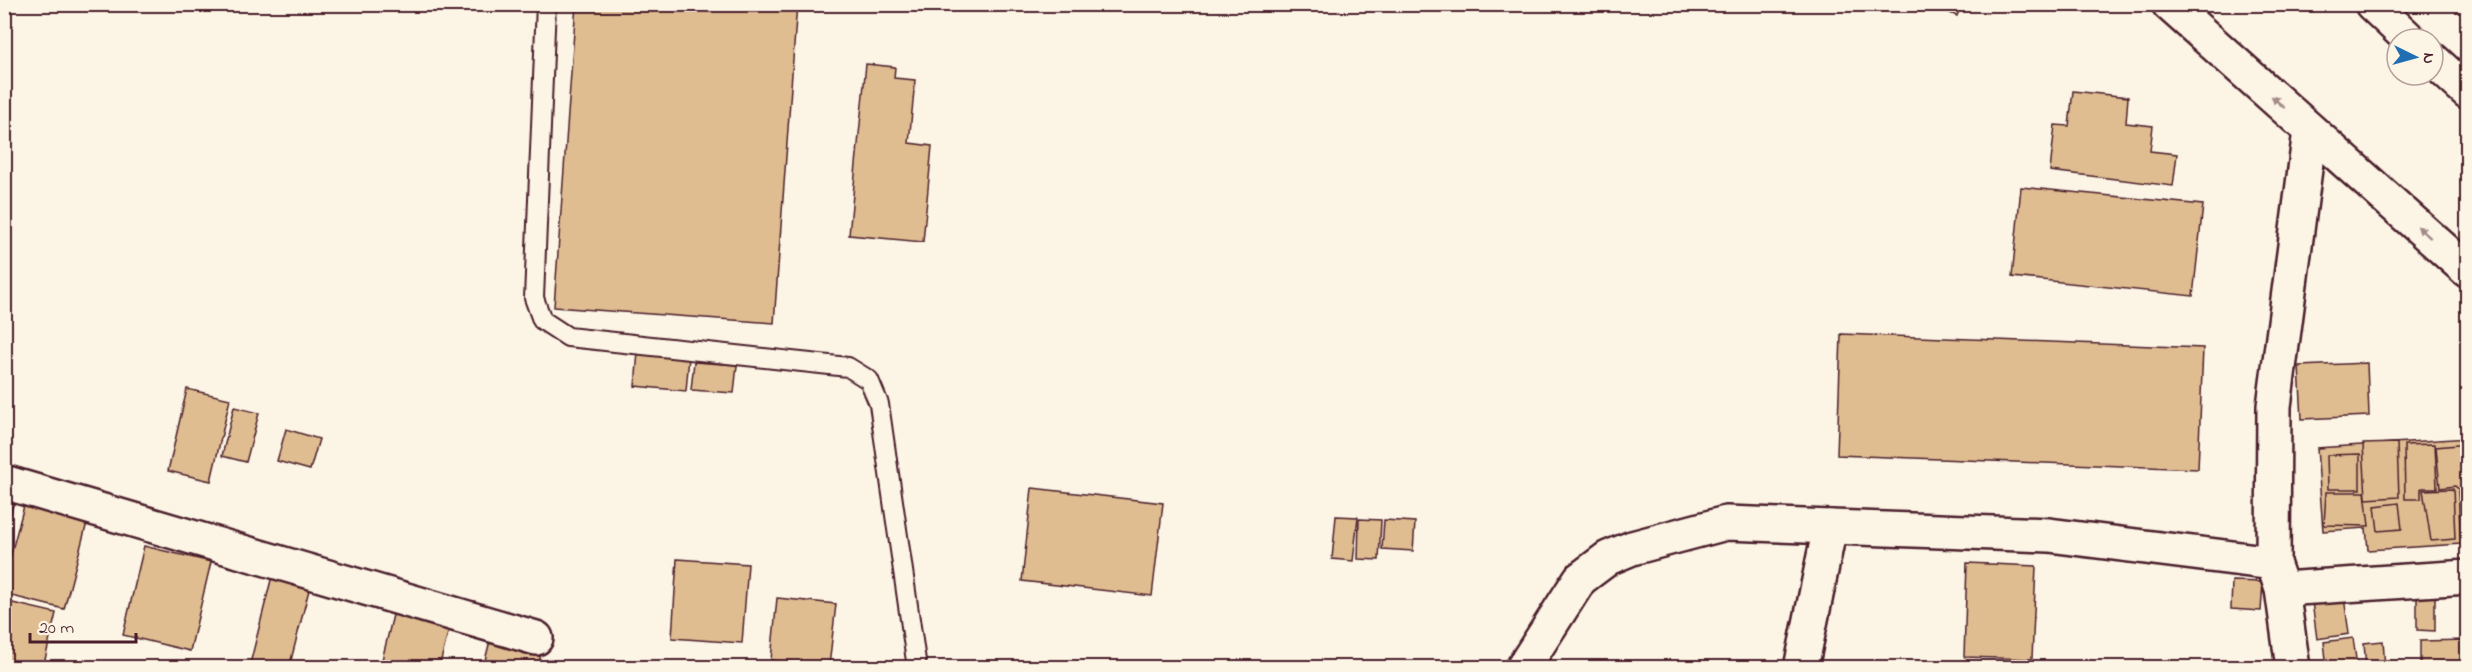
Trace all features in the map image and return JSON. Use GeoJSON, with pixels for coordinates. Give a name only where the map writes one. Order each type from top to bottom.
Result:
{"type":"FeatureCollection","features":[{"type":"Feature","properties":{"kind":"street"},"geometry":{"type":"LineString","coordinates":[[2169,4],[2468,271]]}},
{"type":"Feature","properties":{"kind":"street"},"geometry":{"type":"LineString","coordinates":[[2372,4],[2396,27]]}},
{"type":"Feature","properties":{"kind":"street"},"geometry":{"type":"LineString","coordinates":[[2445,71],[2468,92]]}},
{"type":"Feature","properties":{"kind":"street"},"geometry":{"type":"LineString","coordinates":[[2293,668],[2277,576],[2274,406],[2310,131]]}},
{"type":"Feature","properties":{"kind":"street"},"geometry":{"type":"LineString","coordinates":[[4,482],[536,638]]}},
{"type":"Feature","properties":{"kind":"street"},"geometry":{"type":"LineString","coordinates":[[1523,668],[1580,579],[1608,558],[1632,548],[1726,523],[2049,534],[2277,576],[2468,577]]}},
{"type":"Feature","properties":{"kind":"street"},"geometry":{"type":"LineString","coordinates":[[1801,668],[1830,527]]}},
{"type":"Feature","properties":{"kind":"lane"},"geometry":{"type":"LineString","coordinates":[[546,4],[534,298],[542,320],[568,337],[848,367],[869,380],[879,404],[914,662],[917,668]]}},
{"type":"Feature","properties":{"kind":"building"},"geometry":{"type":"Polygon","coordinates":[[[576,4],[797,4],[774,323],[554,307],[576,4]]]}},
{"type":"Feature","properties":{"kind":"building"},"geometry":{"type":"Polygon","coordinates":[[[1929,4],[1969,4],[1967,11],[1960,8],[1957,16],[1929,4]]]}},
{"type":"Feature","properties":{"kind":"building"},"geometry":{"type":"Polygon","coordinates":[[[866,64],[895,67],[894,78],[915,80],[909,143],[932,146],[923,242],[849,235],[866,64]]]}},
{"type":"Feature","properties":{"kind":"building"},"geometry":{"type":"Polygon","coordinates":[[[2073,91],[2128,97],[2126,123],[2153,126],[2150,151],[2177,154],[2173,186],[2050,171],[2055,125],[2069,126],[2073,91]]]}},
{"type":"Feature","properties":{"kind":"building"},"geometry":{"type":"Polygon","coordinates":[[[2021,187],[2203,205],[2193,296],[2012,277],[2021,187]]]}},
{"type":"Feature","properties":{"kind":"building"},"geometry":{"type":"Polygon","coordinates":[[[1841,334],[2203,348],[2198,469],[1837,455],[1841,334]]]}},
{"type":"Feature","properties":{"kind":"building"},"geometry":{"type":"Polygon","coordinates":[[[638,352],[689,357],[686,391],[635,386],[638,352]]]}},
{"type":"Feature","properties":{"kind":"building"},"geometry":{"type":"Polygon","coordinates":[[[694,362],[737,365],[734,393],[691,390],[694,362]]]}},
{"type":"Feature","properties":{"kind":"building"},"geometry":{"type":"Polygon","coordinates":[[[2367,363],[2369,416],[2302,419],[2299,366],[2367,363]]]}},
{"type":"Feature","properties":{"kind":"building"},"geometry":{"type":"Polygon","coordinates":[[[187,389],[230,399],[211,481],[168,471],[187,389]]]}},
{"type":"Feature","properties":{"kind":"building"},"geometry":{"type":"Polygon","coordinates":[[[234,407],[259,413],[246,462],[222,456],[234,407]]]}},
{"type":"Feature","properties":{"kind":"building"},"geometry":{"type":"Polygon","coordinates":[[[286,429],[319,439],[310,470],[277,461],[286,429]]]}},
{"type":"Feature","properties":{"kind":"building"},"geometry":{"type":"Polygon","coordinates":[[[2468,438],[2468,491],[2458,491],[2461,544],[2368,550],[2366,528],[2323,531],[2317,448],[2468,438]]]}},
{"type":"Feature","properties":{"kind":"building"},"geometry":{"type":"Polygon","coordinates":[[[2397,443],[2399,497],[2366,499],[2363,444],[2397,443]]]}},
{"type":"Feature","properties":{"kind":"building"},"geometry":{"type":"Polygon","coordinates":[[[2435,444],[2437,488],[2421,488],[2421,499],[2405,499],[2404,445],[2435,444]]]}},
{"type":"Feature","properties":{"kind":"building"},"geometry":{"type":"Polygon","coordinates":[[[2468,444],[2468,496],[2455,486],[2440,488],[2436,447],[2468,444]]]}},
{"type":"Feature","properties":{"kind":"building"},"geometry":{"type":"Polygon","coordinates":[[[2360,454],[2360,489],[2328,489],[2327,455],[2360,454]]]}},
{"type":"Feature","properties":{"kind":"building"},"geometry":{"type":"Polygon","coordinates":[[[1032,488],[1163,503],[1152,596],[1022,581],[1032,488]]]}},
{"type":"Feature","properties":{"kind":"building"},"geometry":{"type":"Polygon","coordinates":[[[2453,489],[2455,539],[2431,541],[2423,490],[2453,489]]]}},
{"type":"Feature","properties":{"kind":"building"},"geometry":{"type":"Polygon","coordinates":[[[2326,492],[2365,492],[2369,526],[2324,525],[2326,492]]]}},
{"type":"Feature","properties":{"kind":"building"},"geometry":{"type":"Polygon","coordinates":[[[4,499],[14,501],[4,541],[4,499]]]}},
{"type":"Feature","properties":{"kind":"building"},"geometry":{"type":"Polygon","coordinates":[[[25,502],[88,519],[64,609],[4,594],[4,580],[25,502]]]}},
{"type":"Feature","properties":{"kind":"building"},"geometry":{"type":"Polygon","coordinates":[[[2399,503],[2402,529],[2378,531],[2375,506],[2399,503]]]}},
{"type":"Feature","properties":{"kind":"building"},"geometry":{"type":"Polygon","coordinates":[[[1336,516],[1358,517],[1353,561],[1332,559],[1336,516]]]}},
{"type":"Feature","properties":{"kind":"building"},"geometry":{"type":"Polygon","coordinates":[[[1359,519],[1381,520],[1379,560],[1358,559],[1359,519]]]}},
{"type":"Feature","properties":{"kind":"building"},"geometry":{"type":"Polygon","coordinates":[[[1384,520],[1415,522],[1413,551],[1382,549],[1384,520]]]}},
{"type":"Feature","properties":{"kind":"building"},"geometry":{"type":"Polygon","coordinates":[[[144,546],[211,562],[190,651],[123,635],[144,546]]]}},
{"type":"Feature","properties":{"kind":"building"},"geometry":{"type":"Polygon","coordinates":[[[677,559],[748,564],[742,643],[672,638],[677,559]]]}},
{"type":"Feature","properties":{"kind":"building"},"geometry":{"type":"Polygon","coordinates":[[[1967,563],[2036,566],[2032,659],[1964,657],[1967,563]]]}},
{"type":"Feature","properties":{"kind":"building"},"geometry":{"type":"Polygon","coordinates":[[[273,572],[311,582],[289,668],[249,668],[273,572]]]}},
{"type":"Feature","properties":{"kind":"building"},"geometry":{"type":"Polygon","coordinates":[[[2232,581],[2263,582],[2261,611],[2231,609],[2232,581]]]}},
{"type":"Feature","properties":{"kind":"building"},"geometry":{"type":"Polygon","coordinates":[[[2344,597],[2349,634],[2317,639],[2312,602],[2344,597]]]}},
{"type":"Feature","properties":{"kind":"building"},"geometry":{"type":"Polygon","coordinates":[[[2417,597],[2435,597],[2435,631],[2417,630],[2417,597]]]}},
{"type":"Feature","properties":{"kind":"building"},"geometry":{"type":"Polygon","coordinates":[[[777,598],[836,604],[829,666],[771,660],[777,598]]]}},
{"type":"Feature","properties":{"kind":"building"},"geometry":{"type":"Polygon","coordinates":[[[4,601],[56,613],[43,668],[4,668],[4,601]]]}},
{"type":"Feature","properties":{"kind":"building"},"geometry":{"type":"Polygon","coordinates":[[[394,611],[450,625],[439,668],[380,668],[394,611]]]}},
{"type":"Feature","properties":{"kind":"building"},"geometry":{"type":"Polygon","coordinates":[[[491,637],[542,649],[538,668],[483,668],[491,637]]]}},
{"type":"Feature","properties":{"kind":"building"},"geometry":{"type":"Polygon","coordinates":[[[2353,638],[2357,666],[2327,668],[2324,642],[2353,638]]]}},
{"type":"Feature","properties":{"kind":"building"},"geometry":{"type":"Polygon","coordinates":[[[2468,640],[2468,668],[2420,668],[2420,641],[2468,640]]]}},
{"type":"Feature","properties":{"kind":"building"},"geometry":{"type":"Polygon","coordinates":[[[2383,641],[2385,667],[2366,668],[2364,643],[2383,641]]]}}]}
